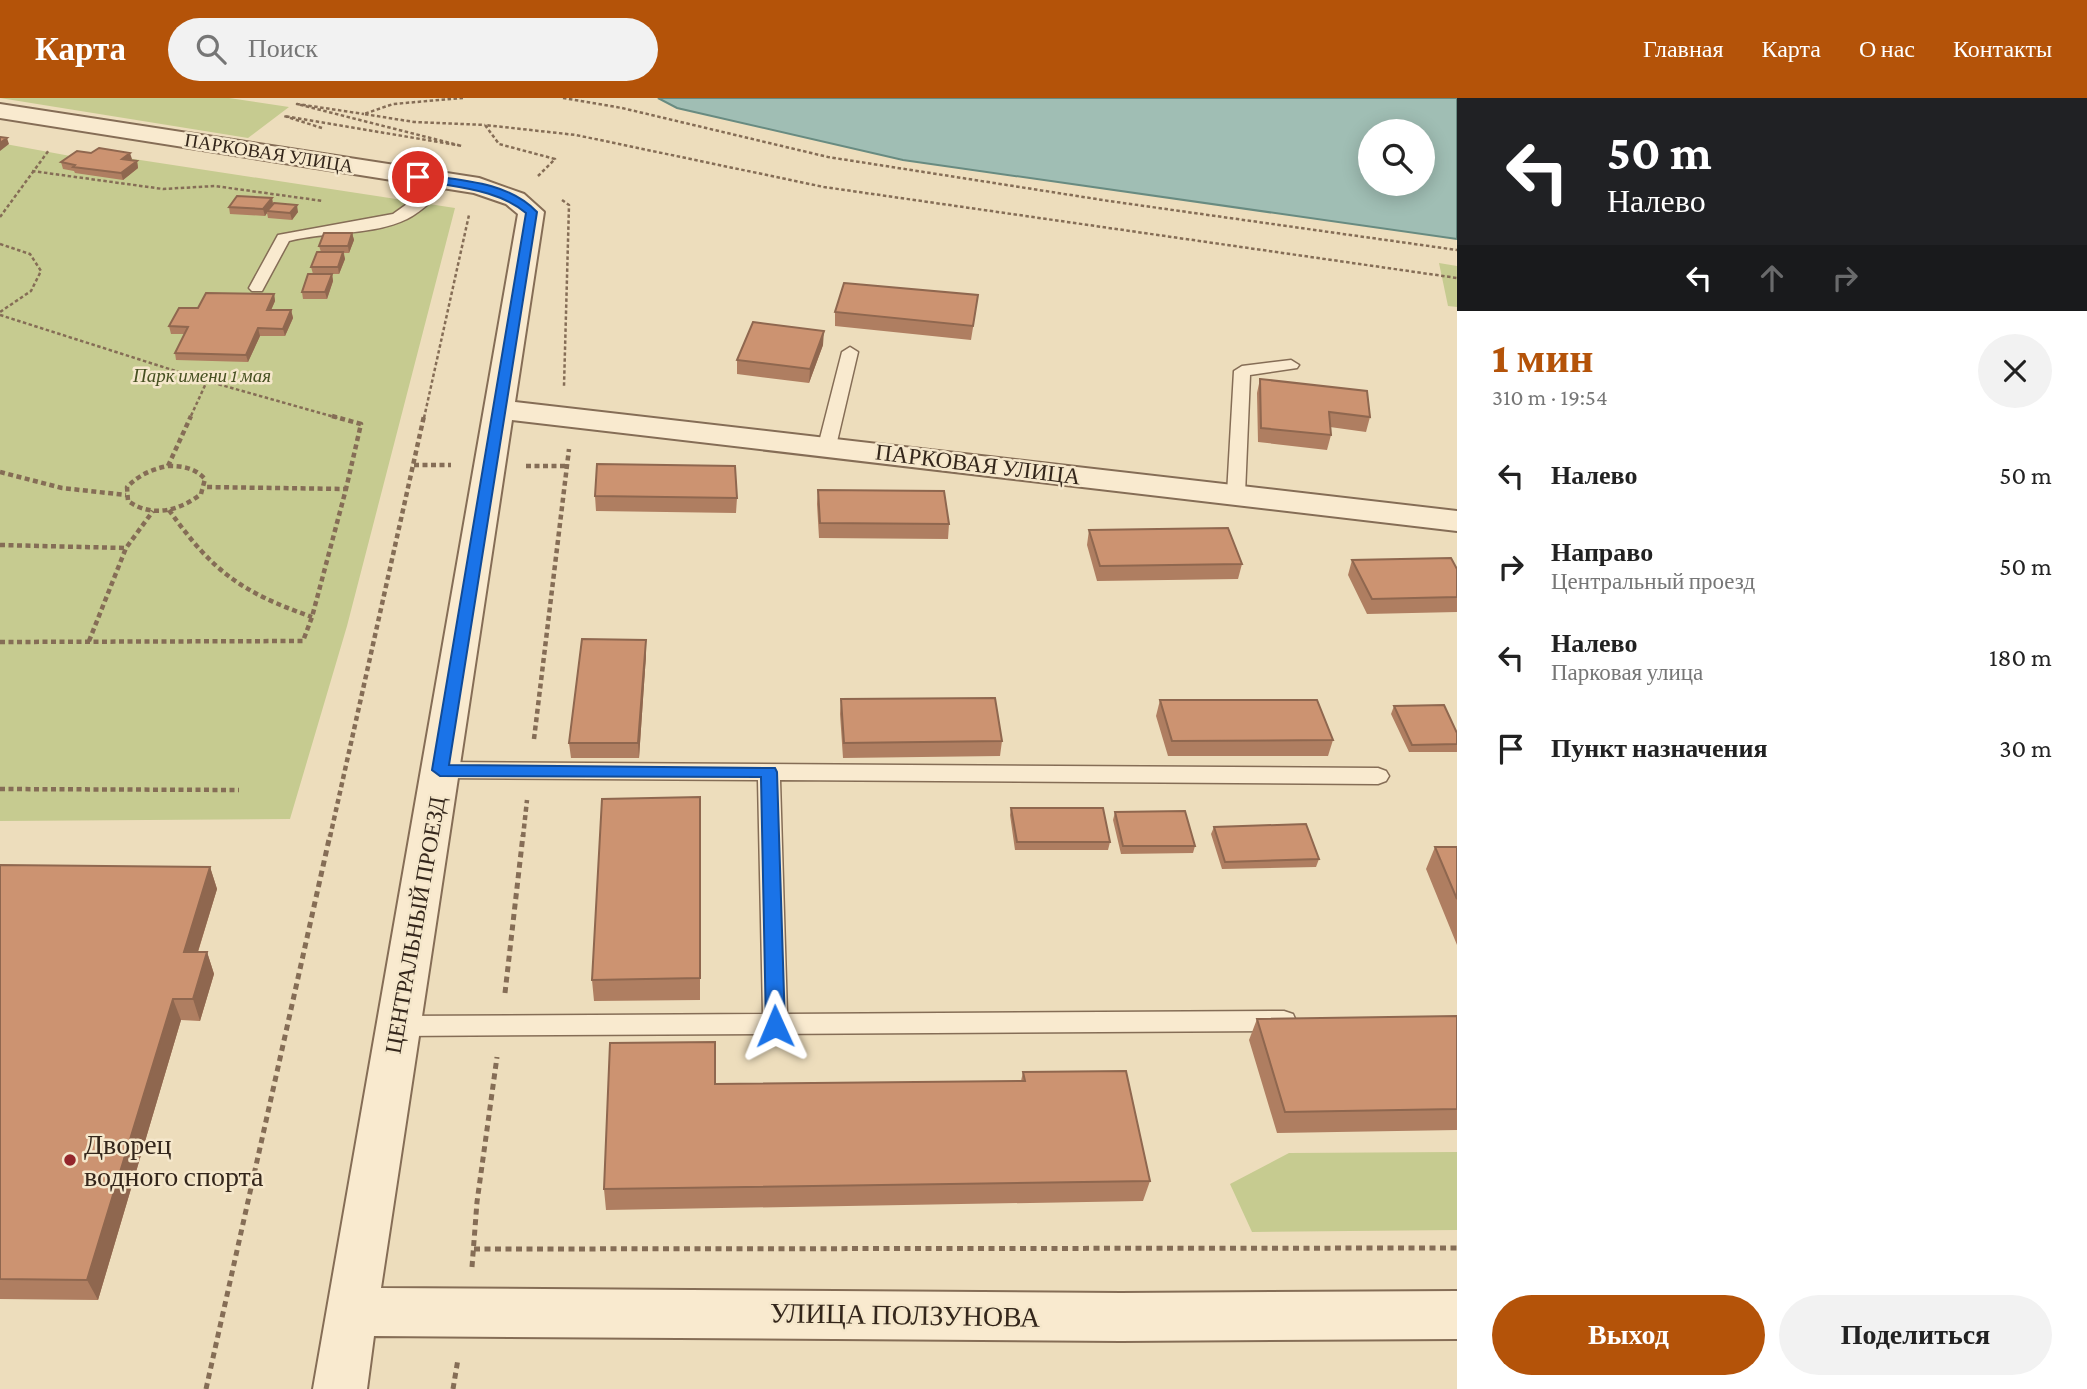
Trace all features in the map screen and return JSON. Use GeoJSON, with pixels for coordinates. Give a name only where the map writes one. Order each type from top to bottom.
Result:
{"type":"FeatureCollection","features":[{"type":"Feature","properties":{"kind":"street","name":"ПАРКОВАЯ УЛИЦА"},"geometry":{"type":"LineString","coordinates":[[0,111],[436,189],[480,186],[515,199],[541,198]]}},
{"type":"Feature","properties":{"kind":"street","name":"ЦЕНТРАЛЬНЫЙ ПРОЕЗД"},"geometry":{"type":"LineString","coordinates":[[340,1389],[498,410],[541,198]]}},
{"type":"Feature","properties":{"kind":"street","name":"ПАРКОВАЯ УЛИЦА"},"geometry":{"type":"LineString","coordinates":[[498,410],[564,415],[1457,521]]}},
{"type":"Feature","properties":{"kind":"street","name":"УЛИЦА ПОЛЗУНОВА"},"geometry":{"type":"LineString","coordinates":[[352,1312],[1121,1317],[1457,1315]]}},
{"type":"Feature","properties":{"kind":"lane"},"geometry":{"type":"LineString","coordinates":[[257,288],[283,238],[311,229],[393,220],[436,189]]}},
{"type":"Feature","properties":{"kind":"lane"},"geometry":{"type":"LineString","coordinates":[[827,446],[850,352]]}},
{"type":"Feature","properties":{"kind":"lane"},"geometry":{"type":"LineString","coordinates":[[1236,494],[1242,371],[1292,365]]}},
{"type":"Feature","properties":{"kind":"lane"},"geometry":{"type":"LineString","coordinates":[[440,770],[1378,776]]}},
{"type":"Feature","properties":{"kind":"lane"},"geometry":{"type":"LineString","coordinates":[[769,772],[775,1026]]}},
{"type":"Feature","properties":{"kind":"lane"},"geometry":{"type":"LineString","coordinates":[[397,1026],[1304,1021]]}},
{"type":"Feature","properties":{"kind":"path"},"geometry":{"type":"LineString","coordinates":[[463,98],[393,104],[364,114],[414,122],[485,125],[576,135],[824,187],[1457,278]]}},
{"type":"Feature","properties":{"kind":"path"},"geometry":{"type":"LineString","coordinates":[[562,98],[622,108],[828,157],[1109,201],[1457,250]]}},
{"type":"Feature","properties":{"kind":"path"},"geometry":{"type":"LineString","coordinates":[[453,1389],[466,1311],[477,1202],[502,1026],[571,431],[564,415],[569,205],[541,198],[555,159],[499,144],[485,125]]}},
{"type":"Feature","properties":{"kind":"path"},"geometry":{"type":"LineString","coordinates":[[0,217],[40,159],[57,144]]}},
{"type":"Feature","properties":{"kind":"path"},"geometry":{"type":"LineString","coordinates":[[32,171],[163,189],[215,186],[335,202]]}},
{"type":"Feature","properties":{"kind":"path"},"geometry":{"type":"LineString","coordinates":[[206,1389],[469,215],[466,200],[436,189]]}},
{"type":"Feature","properties":{"kind":"path"},"geometry":{"type":"LineString","coordinates":[[0,244],[30,254],[38,262],[41,271],[39,281],[32,292],[0,314]]}},
{"type":"Feature","properties":{"kind":"path"},"geometry":{"type":"LineString","coordinates":[[0,314],[207,381],[361,424],[312,617],[303,641],[0,642]]}},
{"type":"Feature","properties":{"kind":"path"},"geometry":{"type":"LineString","coordinates":[[168,466],[207,381]]}},
{"type":"Feature","properties":{"kind":"path"},"geometry":{"type":"LineString","coordinates":[[0,472],[62,488],[126,495],[134,506],[153,511],[169,510],[193,501],[205,487],[205,479],[200,473],[180,466],[168,466],[133,480],[126,495]]}},
{"type":"Feature","properties":{"kind":"path"},"geometry":{"type":"LineString","coordinates":[[205,487],[346,489]]}},
{"type":"Feature","properties":{"kind":"path"},"geometry":{"type":"LineString","coordinates":[[169,510],[209,564],[234,584],[276,605],[312,617]]}},
{"type":"Feature","properties":{"kind":"path"},"geometry":{"type":"LineString","coordinates":[[89,641],[126,548],[153,511]]}},
{"type":"Feature","properties":{"kind":"path"},"geometry":{"type":"LineString","coordinates":[[0,545],[126,548]]}},
{"type":"Feature","properties":{"kind":"path"},"geometry":{"type":"LineString","coordinates":[[0,789],[239,790]]}},
{"type":"Feature","properties":{"kind":"path"},"geometry":{"type":"LineString","coordinates":[[474,1249],[1457,1248]]}},
{"type":"Feature","properties":{"kind":"green space"},"geometry":{"type":"Polygon","coordinates":[[[0,98],[229,98],[289,107],[248,138],[0,98]]]}},
{"type":"Feature","properties":{"kind":"green space","name":"Парк имени 1 мая"},"geometry":{"type":"Polygon","coordinates":[[[0,143],[92,160],[101,154],[455,208],[347,626],[290,819],[0,821],[0,143]]]}},
{"type":"Feature","properties":{"kind":"green space"},"geometry":{"type":"Polygon","coordinates":[[[1439,263],[1457,266],[1457,307],[1448,306],[1439,263]]]}},
{"type":"Feature","properties":{"kind":"green space"},"geometry":{"type":"Polygon","coordinates":[[[1457,1152],[1457,1230],[1252,1232],[1230,1184],[1289,1153],[1457,1152]]]}},
{"type":"Feature","properties":{"kind":"water"},"geometry":{"type":"Polygon","coordinates":[[[658,98],[1457,98],[1457,239],[903,160],[677,108],[658,98]]]}},
{"type":"Feature","properties":{"kind":"building"},"geometry":{"type":"Polygon","coordinates":[[[99,148],[130,153],[122,159],[137,161],[121,173],[73,167],[75,165],[61,162],[77,151],[91,153],[99,148]]]}},
{"type":"Feature","properties":{"kind":"building"},"geometry":{"type":"Polygon","coordinates":[[[237,196],[272,198],[263,209],[229,207],[237,196]]]}},
{"type":"Feature","properties":{"kind":"building"},"geometry":{"type":"Polygon","coordinates":[[[274,203],[297,205],[290,213],[267,211],[274,203]]]}},
{"type":"Feature","properties":{"kind":"building"},"geometry":{"type":"Polygon","coordinates":[[[324,233],[352,233],[348,246],[319,246],[324,233]]]}},
{"type":"Feature","properties":{"kind":"building"},"geometry":{"type":"Polygon","coordinates":[[[317,252],[343,252],[338,267],[311,267],[317,252]]]}},
{"type":"Feature","properties":{"kind":"building"},"geometry":{"type":"Polygon","coordinates":[[[308,274],[332,274],[325,292],[302,292],[308,274]]]}},
{"type":"Feature","properties":{"kind":"building"},"geometry":{"type":"Polygon","coordinates":[[[844,283],[978,295],[973,326],[835,312],[844,283]]]}},
{"type":"Feature","properties":{"kind":"building"},"geometry":{"type":"Polygon","coordinates":[[[206,293],[274,294],[267,310],[291,310],[283,329],[258,328],[246,355],[175,353],[188,327],[169,326],[179,308],[198,308],[206,293]]]}},
{"type":"Feature","properties":{"kind":"building"},"geometry":{"type":"Polygon","coordinates":[[[753,322],[824,331],[810,369],[737,360],[753,322]]]}},
{"type":"Feature","properties":{"kind":"building"},"geometry":{"type":"Polygon","coordinates":[[[1260,379],[1367,391],[1370,417],[1329,412],[1331,435],[1261,428],[1260,379]]]}},
{"type":"Feature","properties":{"kind":"building"},"geometry":{"type":"Polygon","coordinates":[[[597,464],[735,466],[737,498],[595,496],[597,464]]]}},
{"type":"Feature","properties":{"kind":"building"},"geometry":{"type":"Polygon","coordinates":[[[818,490],[944,491],[949,524],[820,523],[818,490]]]}},
{"type":"Feature","properties":{"kind":"building"},"geometry":{"type":"Polygon","coordinates":[[[1228,528],[1242,564],[1100,566],[1089,530],[1228,528]]]}},
{"type":"Feature","properties":{"kind":"building"},"geometry":{"type":"Polygon","coordinates":[[[1451,558],[1457,569],[1457,597],[1372,599],[1352,560],[1451,558]]]}},
{"type":"Feature","properties":{"kind":"building"},"geometry":{"type":"Polygon","coordinates":[[[582,639],[646,640],[638,743],[569,743],[582,639]]]}},
{"type":"Feature","properties":{"kind":"building"},"geometry":{"type":"Polygon","coordinates":[[[995,698],[1002,741],[844,743],[841,699],[995,698]]]}},
{"type":"Feature","properties":{"kind":"building"},"geometry":{"type":"Polygon","coordinates":[[[1160,700],[1317,700],[1333,740],[1172,741],[1160,700]]]}},
{"type":"Feature","properties":{"kind":"building"},"geometry":{"type":"Polygon","coordinates":[[[1444,705],[1457,733],[1457,744],[1412,745],[1394,706],[1444,705]]]}},
{"type":"Feature","properties":{"kind":"building"},"geometry":{"type":"Polygon","coordinates":[[[700,797],[700,978],[592,980],[602,799],[700,797]]]}},
{"type":"Feature","properties":{"kind":"building"},"geometry":{"type":"Polygon","coordinates":[[[1011,808],[1103,808],[1110,842],[1017,842],[1011,808]]]}},
{"type":"Feature","properties":{"kind":"building"},"geometry":{"type":"Polygon","coordinates":[[[1185,811],[1195,846],[1123,846],[1115,812],[1185,811]]]}},
{"type":"Feature","properties":{"kind":"building"},"geometry":{"type":"Polygon","coordinates":[[[1306,824],[1319,859],[1225,862],[1214,827],[1306,824]]]}},
{"type":"Feature","properties":{"kind":"building"},"geometry":{"type":"Polygon","coordinates":[[[1435,847],[1457,847],[1457,899],[1435,847]]]}},
{"type":"Feature","properties":{"kind":"building","name":"Дворец водного спорта"},"geometry":{"type":"Polygon","coordinates":[[[0,865],[210,867],[184,952],[207,952],[193,999],[173,999],[87,1280],[0,1279],[0,865]]]}},
{"type":"Feature","properties":{"kind":"building"},"geometry":{"type":"Polygon","coordinates":[[[1457,1016],[1457,1109],[1285,1112],[1257,1019],[1457,1016]]]}},
{"type":"Feature","properties":{"kind":"building"},"geometry":{"type":"Polygon","coordinates":[[[715,1042],[715,1084],[1025,1081],[1023,1072],[1126,1071],[1150,1181],[604,1189],[610,1043],[715,1042]]]}},
{"type":"Feature","properties":{"kind":"place","name":"Дворец водного спорта"},"geometry":{"type":"Point","coordinates":[70,1160]}},
{"type":"Feature","properties":{"kind":"route"},"geometry":{"type":"LineString","coordinates":[[418,177],[480,186],[515,199],[531,212],[440,770],[769,772],[775,1026]]}}]}
